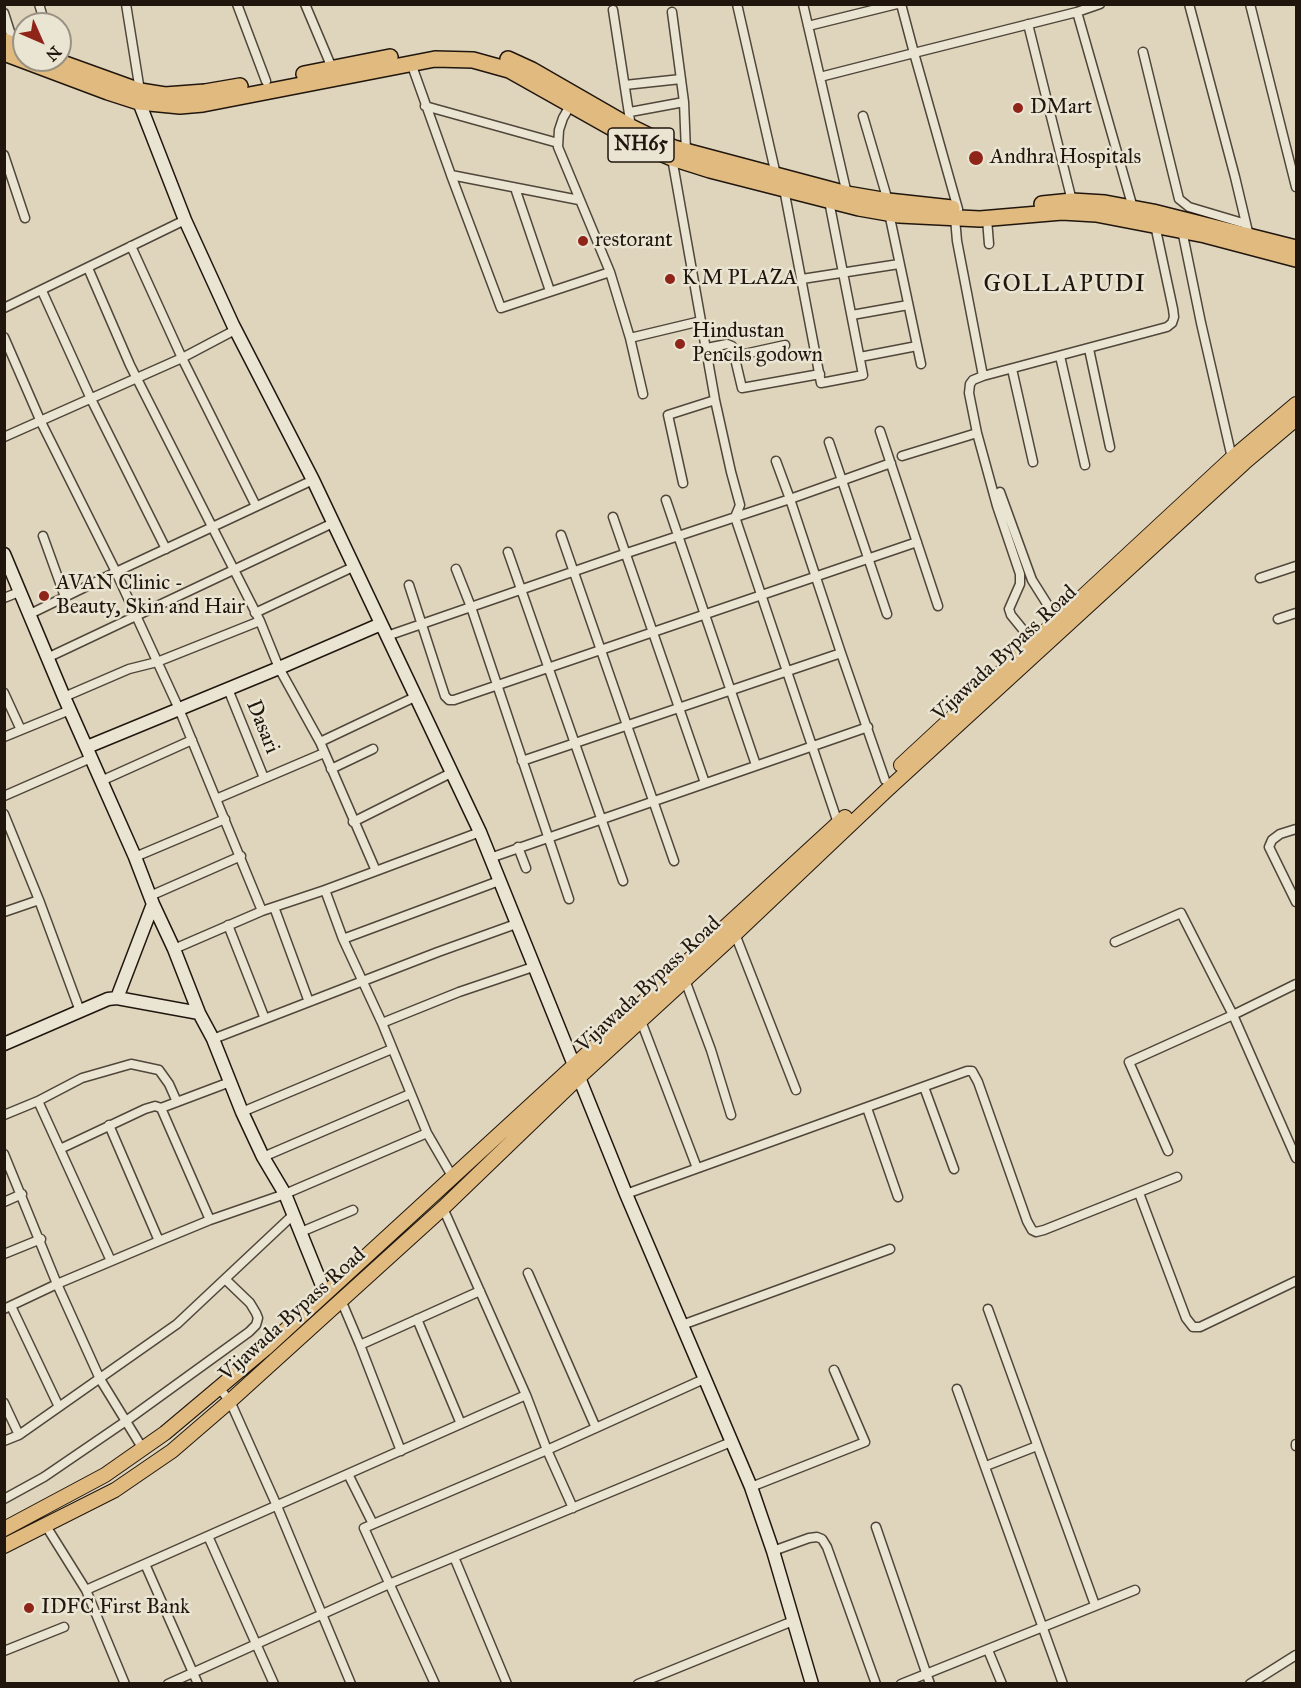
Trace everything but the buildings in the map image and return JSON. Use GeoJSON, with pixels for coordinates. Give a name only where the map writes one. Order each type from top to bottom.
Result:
{"type":"FeatureCollection","features":[{"type":"Feature","properties":{"kind":"highway","name":"NH65"},"geometry":{"type":"LineString","coordinates":[[72,67],[140,97],[179,95],[435,50],[456,49],[491,53],[507,58],[630,119],[679,155]]}},
{"type":"Feature","properties":{"kind":"highway","name":"NH65"},"geometry":{"type":"LineString","coordinates":[[72,70],[140,97],[180,106],[203,104],[435,59],[456,58],[491,63],[509,70],[636,142],[780,182],[847,194],[888,207]]}},
{"type":"Feature","properties":{"kind":"highway","name":"NH65"},"geometry":{"type":"LineString","coordinates":[[780,182],[830,201],[956,213],[987,219],[1085,213],[1182,230],[1296,259]]}},
{"type":"Feature","properties":{"kind":"highway","name":"NH65"},"geometry":{"type":"LineString","coordinates":[[956,213],[1072,201],[1106,202],[1247,230],[1296,248]]}},
{"type":"Feature","properties":{"kind":"main road","name":"Vijawada Bypass Road"},"geometry":{"type":"LineString","coordinates":[[4,1529],[105,1475],[143,1449],[265,1349],[453,1176],[576,1072],[641,1021],[735,934],[841,828],[885,780],[1232,458],[1296,404]]}},
{"type":"Feature","properties":{"kind":"main road","name":"Vijawada Bypass Road"},"geometry":{"type":"LineString","coordinates":[[4,1546],[103,1497],[172,1451],[230,1401],[443,1208],[576,1072],[841,828],[1296,418]]}},
{"type":"Feature","properties":{"kind":"street"},"geometry":{"type":"LineString","coordinates":[[126,4],[140,97],[185,220],[235,330],[313,480],[480,832],[626,1194],[751,1487],[773,1551],[812,1683]]}},
{"type":"Feature","properties":{"kind":"street"},"geometry":{"type":"LineString","coordinates":[[237,4],[266,81]]}},
{"type":"Feature","properties":{"kind":"street"},"geometry":{"type":"LineString","coordinates":[[305,4],[332,68]]}},
{"type":"Feature","properties":{"kind":"street"},"geometry":{"type":"LineString","coordinates":[[737,4],[802,279],[821,383],[863,375],[830,201]]}},
{"type":"Feature","properties":{"kind":"street"},"geometry":{"type":"LineString","coordinates":[[803,4],[847,194]]}},
{"type":"Feature","properties":{"kind":"street"},"geometry":{"type":"LineString","coordinates":[[808,26],[899,4],[956,213],[957,241],[983,376]]}},
{"type":"Feature","properties":{"kind":"street"},"geometry":{"type":"LineString","coordinates":[[820,77],[1077,12],[1100,4]]}},
{"type":"Feature","properties":{"kind":"street"},"geometry":{"type":"LineString","coordinates":[[1189,4],[1247,230]]}},
{"type":"Feature","properties":{"kind":"street"},"geometry":{"type":"LineString","coordinates":[[1250,4],[1296,187]]}},
{"type":"Feature","properties":{"kind":"street"},"geometry":{"type":"LineString","coordinates":[[613,10],[630,119],[684,102]]}},
{"type":"Feature","properties":{"kind":"street"},"geometry":{"type":"LineString","coordinates":[[672,12],[684,102],[679,155],[701,321],[715,400],[740,505],[735,517],[811,746],[841,828]]}},
{"type":"Feature","properties":{"kind":"street"},"geometry":{"type":"LineString","coordinates":[[1077,12],[1133,208]]}},
{"type":"Feature","properties":{"kind":"street"},"geometry":{"type":"LineString","coordinates":[[4,14],[12,46]]}},
{"type":"Feature","properties":{"kind":"street"},"geometry":{"type":"LineString","coordinates":[[1028,24],[1072,201]]}},
{"type":"Feature","properties":{"kind":"street"},"geometry":{"type":"LineString","coordinates":[[1143,52],[1179,199],[1190,207],[1247,230]]}},
{"type":"Feature","properties":{"kind":"street"},"geometry":{"type":"LineString","coordinates":[[411,63],[501,308],[610,272]]}},
{"type":"Feature","properties":{"kind":"street"},"geometry":{"type":"LineString","coordinates":[[625,85],[681,79]]}},
{"type":"Feature","properties":{"kind":"street"},"geometry":{"type":"LineString","coordinates":[[571,104],[561,124],[558,143],[579,200],[610,272],[630,338],[643,394]]}},
{"type":"Feature","properties":{"kind":"street"},"geometry":{"type":"LineString","coordinates":[[425,105],[558,143]]}},
{"type":"Feature","properties":{"kind":"street"},"geometry":{"type":"LineString","coordinates":[[863,116],[888,207],[921,364]]}},
{"type":"Feature","properties":{"kind":"street"},"geometry":{"type":"LineString","coordinates":[[4,155],[25,218]]}},
{"type":"Feature","properties":{"kind":"street"},"geometry":{"type":"LineString","coordinates":[[451,175],[579,200]]}},
{"type":"Feature","properties":{"kind":"street"},"geometry":{"type":"LineString","coordinates":[[515,188],[550,291]]}},
{"type":"Feature","properties":{"kind":"street"},"geometry":{"type":"LineString","coordinates":[[987,219],[989,244]]}},
{"type":"Feature","properties":{"kind":"street"},"geometry":{"type":"LineString","coordinates":[[4,308],[185,220]]}},
{"type":"Feature","properties":{"kind":"street"},"geometry":{"type":"LineString","coordinates":[[1033,642],[1011,615],[1009,609],[1020,584],[1020,574],[997,506],[977,433],[969,388],[973,380],[983,376],[1089,349],[1167,327],[1172,323],[1173,309],[1155,225]]}},
{"type":"Feature","properties":{"kind":"street"},"geometry":{"type":"LineString","coordinates":[[1182,230],[1232,458]]}},
{"type":"Feature","properties":{"kind":"street"},"geometry":{"type":"LineString","coordinates":[[131,246],[182,358],[256,506]]}},
{"type":"Feature","properties":{"kind":"street"},"geometry":{"type":"LineString","coordinates":[[802,279],[899,264]]}},
{"type":"Feature","properties":{"kind":"street"},"geometry":{"type":"LineString","coordinates":[[88,268],[137,378],[257,617],[279,668],[320,742],[376,872]]}},
{"type":"Feature","properties":{"kind":"street"},"geometry":{"type":"LineString","coordinates":[[42,291],[166,549]]}},
{"type":"Feature","properties":{"kind":"street"},"geometry":{"type":"LineString","coordinates":[[852,315],[908,305]]}},
{"type":"Feature","properties":{"kind":"street"},"geometry":{"type":"LineString","coordinates":[[630,338],[701,321]]}},
{"type":"Feature","properties":{"kind":"street"},"geometry":{"type":"LineString","coordinates":[[4,436],[41,422],[182,358],[235,330]]}},
{"type":"Feature","properties":{"kind":"street"},"geometry":{"type":"LineString","coordinates":[[4,337],[41,422],[116,572],[179,710],[262,911]]}},
{"type":"Feature","properties":{"kind":"street"},"geometry":{"type":"LineString","coordinates":[[707,348],[730,344],[734,349],[742,388],[820,374]]}},
{"type":"Feature","properties":{"kind":"street"},"geometry":{"type":"LineString","coordinates":[[735,356],[785,345]]}},
{"type":"Feature","properties":{"kind":"street"},"geometry":{"type":"LineString","coordinates":[[860,357],[917,346]]}},
{"type":"Feature","properties":{"kind":"street"},"geometry":{"type":"LineString","coordinates":[[1089,349],[1110,447]]}},
{"type":"Feature","properties":{"kind":"street"},"geometry":{"type":"LineString","coordinates":[[1060,356],[1085,465]]}},
{"type":"Feature","properties":{"kind":"street"},"geometry":{"type":"LineString","coordinates":[[1012,369],[1033,462]]}},
{"type":"Feature","properties":{"kind":"street"},"geometry":{"type":"LineString","coordinates":[[683,483],[668,415],[715,400]]}},
{"type":"Feature","properties":{"kind":"street"},"geometry":{"type":"LineString","coordinates":[[880,431],[938,606]]}},
{"type":"Feature","properties":{"kind":"street"},"geometry":{"type":"LineString","coordinates":[[902,456],[977,433]]}},
{"type":"Feature","properties":{"kind":"street"},"geometry":{"type":"LineString","coordinates":[[829,442],[887,614]]}},
{"type":"Feature","properties":{"kind":"street"},"geometry":{"type":"LineString","coordinates":[[776,461],[885,780]]}},
{"type":"Feature","properties":{"kind":"street"},"geometry":{"type":"LineString","coordinates":[[387,636],[891,463]]}},
{"type":"Feature","properties":{"kind":"street"},"geometry":{"type":"LineString","coordinates":[[30,615],[313,480]]}},
{"type":"Feature","properties":{"kind":"street"},"geometry":{"type":"LineString","coordinates":[[1000,492],[1032,580],[1048,607],[1059,617]]}},
{"type":"Feature","properties":{"kind":"street"},"geometry":{"type":"LineString","coordinates":[[666,500],[756,765]]}},
{"type":"Feature","properties":{"kind":"street"},"geometry":{"type":"LineString","coordinates":[[613,517],[705,783]]}},
{"type":"Feature","properties":{"kind":"street"},"geometry":{"type":"LineString","coordinates":[[47,658],[333,523]]}},
{"type":"Feature","properties":{"kind":"street"},"geometry":{"type":"LineString","coordinates":[[561,535],[674,861]]}},
{"type":"Feature","properties":{"kind":"street"},"geometry":{"type":"LineString","coordinates":[[43,536],[65,597]]}},
{"type":"Feature","properties":{"kind":"street"},"geometry":{"type":"LineString","coordinates":[[409,585],[441,686],[448,700],[453,700],[917,542]]}},
{"type":"Feature","properties":{"kind":"street"},"geometry":{"type":"LineString","coordinates":[[508,552],[576,742],[622,881]]}},
{"type":"Feature","properties":{"kind":"street"},"geometry":{"type":"LineString","coordinates":[[4,555],[135,857],[199,1013],[213,1039],[242,1112],[263,1157],[285,1194],[325,1293]]}},
{"type":"Feature","properties":{"kind":"street"},"geometry":{"type":"LineString","coordinates":[[64,697],[129,669],[157,662],[257,617],[353,567]]}},
{"type":"Feature","properties":{"kind":"street"},"geometry":{"type":"LineString","coordinates":[[1260,578],[1296,567]]}},
{"type":"Feature","properties":{"kind":"street"},"geometry":{"type":"LineString","coordinates":[[456,569],[471,607],[569,899]]}},
{"type":"Feature","properties":{"kind":"street"},"geometry":{"type":"LineString","coordinates":[[4,598],[19,592]]}},
{"type":"Feature","properties":{"kind":"street"},"geometry":{"type":"LineString","coordinates":[[1278,619],[1296,613]]}},
{"type":"Feature","properties":{"kind":"street"},"geometry":{"type":"LineString","coordinates":[[4,796],[179,710],[381,624]]}},
{"type":"Feature","properties":{"kind":"street"},"geometry":{"type":"LineString","coordinates":[[522,761],[841,653]]}},
{"type":"Feature","properties":{"kind":"street","name":"Dasari"},"geometry":{"type":"LineString","coordinates":[[228,689],[264,778]]}},
{"type":"Feature","properties":{"kind":"street"},"geometry":{"type":"LineString","coordinates":[[4,693],[21,730]]}},
{"type":"Feature","properties":{"kind":"street"},"geometry":{"type":"LineString","coordinates":[[320,742],[417,696]]}},
{"type":"Feature","properties":{"kind":"street"},"geometry":{"type":"LineString","coordinates":[[4,737],[70,710]]}},
{"type":"Feature","properties":{"kind":"street"},"geometry":{"type":"LineString","coordinates":[[490,858],[868,727]]}},
{"type":"Feature","properties":{"kind":"street"},"geometry":{"type":"LineString","coordinates":[[101,781],[192,740]]}},
{"type":"Feature","properties":{"kind":"street"},"geometry":{"type":"LineString","coordinates":[[332,769],[372,749]]}},
{"type":"Feature","properties":{"kind":"street"},"geometry":{"type":"LineString","coordinates":[[216,799],[324,753]]}},
{"type":"Feature","properties":{"kind":"street"},"geometry":{"type":"LineString","coordinates":[[353,822],[451,773]]}},
{"type":"Feature","properties":{"kind":"street"},"geometry":{"type":"LineString","coordinates":[[4,814],[80,1011]]}},
{"type":"Feature","properties":{"kind":"street"},"geometry":{"type":"LineString","coordinates":[[135,857],[225,819]]}},
{"type":"Feature","properties":{"kind":"street"},"geometry":{"type":"LineString","coordinates":[[1296,829],[1272,840],[1269,847],[1296,902]]}},
{"type":"Feature","properties":{"kind":"street"},"geometry":{"type":"LineString","coordinates":[[174,950],[262,911],[376,872],[480,832]]}},
{"type":"Feature","properties":{"kind":"street"},"geometry":{"type":"LineString","coordinates":[[518,847],[526,868]]}},
{"type":"Feature","properties":{"kind":"street"},"geometry":{"type":"LineString","coordinates":[[117,999],[151,900],[241,856]]}},
{"type":"Feature","properties":{"kind":"street"},"geometry":{"type":"LineString","coordinates":[[343,939],[499,881]]}},
{"type":"Feature","properties":{"kind":"street"},"geometry":{"type":"LineString","coordinates":[[325,890],[343,939],[382,1023],[427,1134],[453,1176]]}},
{"type":"Feature","properties":{"kind":"street"},"geometry":{"type":"LineString","coordinates":[[4,912],[39,900]]}},
{"type":"Feature","properties":{"kind":"street"},"geometry":{"type":"LineString","coordinates":[[274,907],[309,1002]]}},
{"type":"Feature","properties":{"kind":"street"},"geometry":{"type":"LineString","coordinates":[[1115,942],[1181,913],[1233,1015],[1296,1158]]}},
{"type":"Feature","properties":{"kind":"street"},"geometry":{"type":"LineString","coordinates":[[213,1039],[516,924]]}},
{"type":"Feature","properties":{"kind":"street"},"geometry":{"type":"LineString","coordinates":[[228,925],[265,1019]]}},
{"type":"Feature","properties":{"kind":"street"},"geometry":{"type":"LineString","coordinates":[[735,934],[796,1090]]}},
{"type":"Feature","properties":{"kind":"street"},"geometry":{"type":"LineString","coordinates":[[382,1023],[459,992],[533,967]]}},
{"type":"Feature","properties":{"kind":"street"},"geometry":{"type":"LineString","coordinates":[[685,980],[711,1050],[731,1115]]}},
{"type":"Feature","properties":{"kind":"street"},"geometry":{"type":"LineString","coordinates":[[1168,1151],[1129,1062],[1296,984]]}},
{"type":"Feature","properties":{"kind":"street"},"geometry":{"type":"LineString","coordinates":[[4,1044],[108,999],[199,1013]]}},
{"type":"Feature","properties":{"kind":"street"},"geometry":{"type":"LineString","coordinates":[[641,1021],[697,1168]]}},
{"type":"Feature","properties":{"kind":"street"},"geometry":{"type":"LineString","coordinates":[[242,1112],[392,1049]]}},
{"type":"Feature","properties":{"kind":"street"},"geometry":{"type":"LineString","coordinates":[[4,1115],[38,1101],[82,1078],[131,1064],[159,1070],[169,1084],[177,1102]]}},
{"type":"Feature","properties":{"kind":"street"},"geometry":{"type":"LineString","coordinates":[[626,1194],[967,1071],[972,1071],[975,1075],[1032,1230],[1036,1232],[1044,1230],[1177,1177]]}},
{"type":"Feature","properties":{"kind":"street"},"geometry":{"type":"LineString","coordinates":[[60,1149],[145,1109],[155,1106],[161,1108],[230,1082]]}},
{"type":"Feature","properties":{"kind":"street"},"geometry":{"type":"LineString","coordinates":[[924,1087],[954,1169]]}},
{"type":"Feature","properties":{"kind":"street"},"geometry":{"type":"LineString","coordinates":[[263,1157],[410,1094]]}},
{"type":"Feature","properties":{"kind":"street"},"geometry":{"type":"LineString","coordinates":[[38,1101],[111,1261]]}},
{"type":"Feature","properties":{"kind":"street"},"geometry":{"type":"LineString","coordinates":[[161,1108],[210,1220]]}},
{"type":"Feature","properties":{"kind":"street"},"geometry":{"type":"LineString","coordinates":[[867,1108],[898,1197]]}},
{"type":"Feature","properties":{"kind":"street"},"geometry":{"type":"LineString","coordinates":[[109,1125],[159,1241]]}},
{"type":"Feature","properties":{"kind":"street"},"geometry":{"type":"LineString","coordinates":[[59,1407],[8,1307],[159,1241],[210,1220],[285,1194],[427,1134]]}},
{"type":"Feature","properties":{"kind":"street"},"geometry":{"type":"LineString","coordinates":[[4,1154],[57,1284],[100,1378],[143,1449]]}},
{"type":"Feature","properties":{"kind":"street"},"geometry":{"type":"LineString","coordinates":[[1139,1192],[1186,1318],[1193,1327],[1200,1327],[1296,1281]]}},
{"type":"Feature","properties":{"kind":"street"},"geometry":{"type":"LineString","coordinates":[[4,1202],[22,1194]]}},
{"type":"Feature","properties":{"kind":"street"},"geometry":{"type":"LineString","coordinates":[[443,1208],[526,1395],[573,1508]]}},
{"type":"Feature","properties":{"kind":"street"},"geometry":{"type":"LineString","coordinates":[[301,1233],[353,1210]]}},
{"type":"Feature","properties":{"kind":"street"},"geometry":{"type":"LineString","coordinates":[[4,1441],[19,1435],[177,1324],[293,1215]]}},
{"type":"Feature","properties":{"kind":"street"},"geometry":{"type":"LineString","coordinates":[[4,1254],[40,1239]]}},
{"type":"Feature","properties":{"kind":"street"},"geometry":{"type":"LineString","coordinates":[[682,1326],[890,1249]]}},
{"type":"Feature","properties":{"kind":"street"},"geometry":{"type":"LineString","coordinates":[[528,1273],[596,1428]]}},
{"type":"Feature","properties":{"kind":"street"},"geometry":{"type":"LineString","coordinates":[[4,1499],[44,1477],[249,1332],[258,1318],[256,1313],[250,1303],[225,1279]]}},
{"type":"Feature","properties":{"kind":"street"},"geometry":{"type":"LineString","coordinates":[[360,1345],[480,1291]]}},
{"type":"Feature","properties":{"kind":"street"},"geometry":{"type":"LineString","coordinates":[[342,1300],[401,1451]]}},
{"type":"Feature","properties":{"kind":"street"},"geometry":{"type":"LineString","coordinates":[[988,1309],[1095,1605]]}},
{"type":"Feature","properties":{"kind":"street"},"geometry":{"type":"LineString","coordinates":[[417,1319],[461,1424]]}},
{"type":"Feature","properties":{"kind":"street"},"geometry":{"type":"LineString","coordinates":[[751,1487],[865,1442],[834,1370]]}},
{"type":"Feature","properties":{"kind":"street"},"geometry":{"type":"LineString","coordinates":[[435,1683],[364,1528],[705,1379]]}},
{"type":"Feature","properties":{"kind":"street"},"geometry":{"type":"LineString","coordinates":[[219,1388],[230,1401],[277,1506],[351,1683]]}},
{"type":"Feature","properties":{"kind":"street"},"geometry":{"type":"LineString","coordinates":[[957,1389],[986,1466],[1041,1628],[1063,1683]]}},
{"type":"Feature","properties":{"kind":"street"},"geometry":{"type":"LineString","coordinates":[[86,1590],[526,1395]]}},
{"type":"Feature","properties":{"kind":"street"},"geometry":{"type":"LineString","coordinates":[[4,1403],[19,1435]]}},
{"type":"Feature","properties":{"kind":"street"},"geometry":{"type":"LineString","coordinates":[[168,1683],[390,1584],[731,1442]]}},
{"type":"Feature","properties":{"kind":"street"},"geometry":{"type":"LineString","coordinates":[[986,1466],[1037,1446]]}},
{"type":"Feature","properties":{"kind":"street"},"geometry":{"type":"LineString","coordinates":[[348,1474],[373,1524]]}},
{"type":"Feature","properties":{"kind":"street"},"geometry":{"type":"LineString","coordinates":[[46,1526],[86,1590],[125,1683]]}},
{"type":"Feature","properties":{"kind":"street"},"geometry":{"type":"LineString","coordinates":[[876,1527],[928,1679]]}},
{"type":"Feature","properties":{"kind":"street"},"geometry":{"type":"LineString","coordinates":[[208,1536],[274,1683]]}},
{"type":"Feature","properties":{"kind":"street"},"geometry":{"type":"LineString","coordinates":[[773,1551],[809,1538],[822,1539],[827,1547],[876,1683]]}},
{"type":"Feature","properties":{"kind":"street"},"geometry":{"type":"LineString","coordinates":[[454,1557],[507,1683]]}},
{"type":"Feature","properties":{"kind":"street"},"geometry":{"type":"LineString","coordinates":[[146,1564],[198,1683]]}},
{"type":"Feature","properties":{"kind":"street"},"geometry":{"type":"LineString","coordinates":[[901,1683],[928,1679],[988,1650],[1135,1590]]}},
{"type":"Feature","properties":{"kind":"street"},"geometry":{"type":"LineString","coordinates":[[639,1683],[794,1621]]}},
{"type":"Feature","properties":{"kind":"street"},"geometry":{"type":"LineString","coordinates":[[4,1651],[64,1627]]}},
{"type":"Feature","properties":{"kind":"street"},"geometry":{"type":"LineString","coordinates":[[988,1650],[1002,1683]]}},
{"type":"Feature","properties":{"kind":"street"},"geometry":{"type":"LineString","coordinates":[[1250,1683],[1296,1655]]}},
{"type":"Feature","properties":{"kind":"place","name":"DMart"},"geometry":{"type":"Point","coordinates":[1018,108]}},
{"type":"Feature","properties":{"kind":"place","name":"Andhra Hospitals"},"geometry":{"type":"Point","coordinates":[976,158]}},
{"type":"Feature","properties":{"kind":"place","name":"restorant"},"geometry":{"type":"Point","coordinates":[583,241]}},
{"type":"Feature","properties":{"kind":"place","name":"K M PLAZA"},"geometry":{"type":"Point","coordinates":[670,279]}},
{"type":"Feature","properties":{"kind":"place","name":"Hindustan Pencils godown"},"geometry":{"type":"Point","coordinates":[680,344]}},
{"type":"Feature","properties":{"kind":"place","name":"AVAN Clinic - Beauty, Skin and Hair"},"geometry":{"type":"Point","coordinates":[44,596]}},
{"type":"Feature","properties":{"kind":"place","name":"IDFC First Bank"},"geometry":{"type":"Point","coordinates":[29,1608]}},
{"type":"Feature","properties":{"kind":"district","name":"GOLLAPUDI"},"geometry":{"type":"Point","coordinates":[1065,285]}}]}
